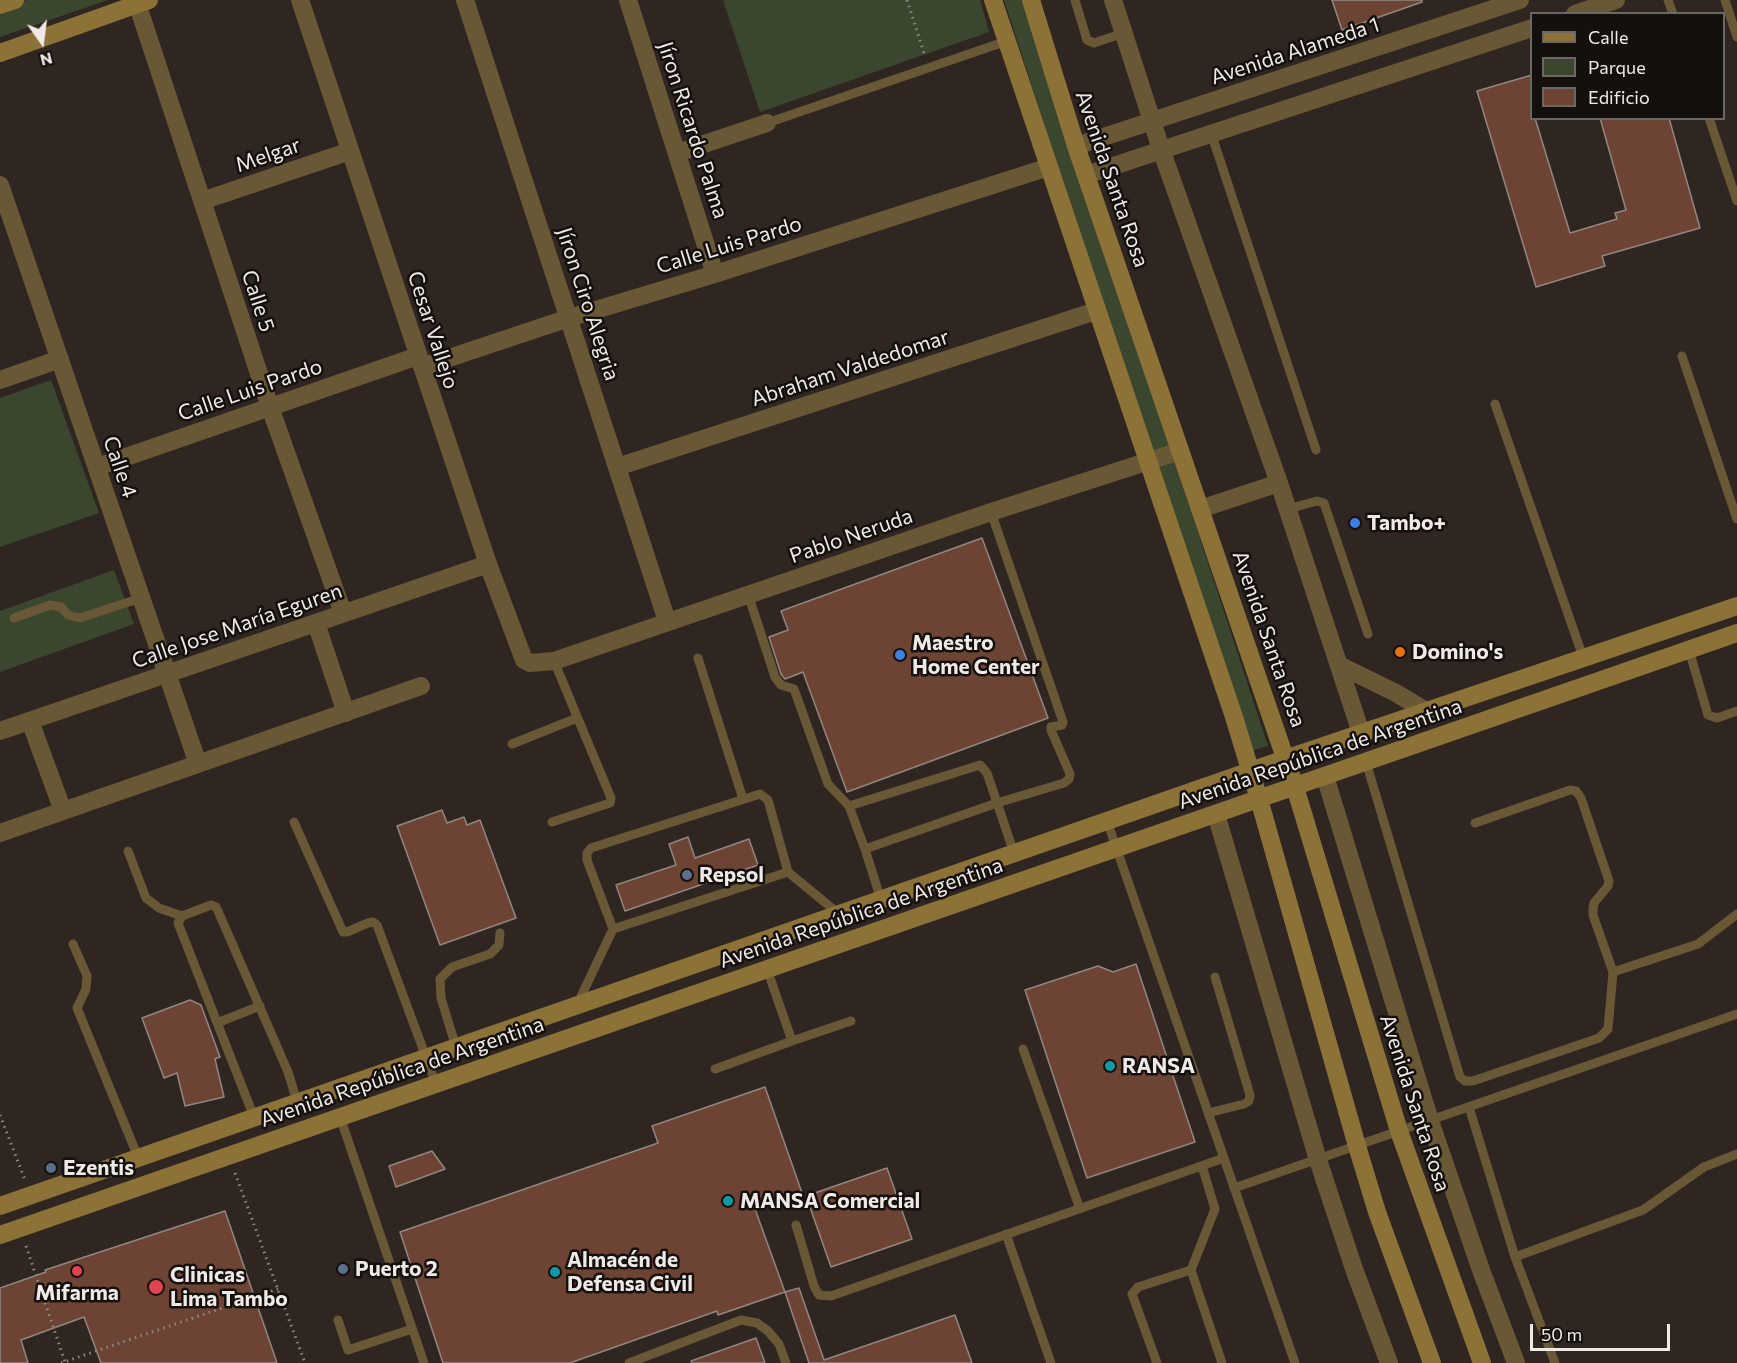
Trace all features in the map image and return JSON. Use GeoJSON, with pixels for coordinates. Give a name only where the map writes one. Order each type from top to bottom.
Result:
{"type":"FeatureCollection","features":[{"type":"Feature","properties":{"kind":"main road"},"geometry":{"type":"LineString","coordinates":[[0,5],[15,0]]}},
{"type":"Feature","properties":{"kind":"main road"},"geometry":{"type":"LineString","coordinates":[[993,0],[1251,771],[1377,1212],[1432,1363]]}},
{"type":"Feature","properties":{"kind":"main road","name":"Avenida Santa Rosa"},"geometry":{"type":"LineString","coordinates":[[1031,0],[1076,146],[1286,759],[1399,1131],[1482,1363]]}},
{"type":"Feature","properties":{"kind":"main road"},"geometry":{"type":"LineString","coordinates":[[0,52],[141,1]]}},
{"type":"Feature","properties":{"kind":"main road","name":"Avenida República de Argentina"},"geometry":{"type":"LineString","coordinates":[[0,1206],[1361,733],[1737,606]]}},
{"type":"Feature","properties":{"kind":"main road","name":"Avenida República de Argentina"},"geometry":{"type":"LineString","coordinates":[[0,1234],[1737,633]]}},
{"type":"Feature","properties":{"kind":"street","name":"Cesar Vallejo"},"geometry":{"type":"LineString","coordinates":[[300,0],[488,564],[524,660],[546,662]]}},
{"type":"Feature","properties":{"kind":"street","name":"Jíron Ciro Alegria"},"geometry":{"type":"LineString","coordinates":[[465,0],[667,621]]}},
{"type":"Feature","properties":{"kind":"street","name":"Jíron Ricardo Palma"},"geometry":{"type":"LineString","coordinates":[[628,0],[715,274]]}},
{"type":"Feature","properties":{"kind":"street"},"geometry":{"type":"LineString","coordinates":[[1113,0],[1161,149],[1288,509],[1361,733]]}},
{"type":"Feature","properties":{"kind":"street","name":"Avenida Alameda 1"},"geometry":{"type":"LineString","coordinates":[[1076,146],[1520,0]]}},
{"type":"Feature","properties":{"kind":"street"},"geometry":{"type":"LineString","coordinates":[[1581,12],[1616,0]]}},
{"type":"Feature","properties":{"kind":"street","name":"Calle 5"},"geometry":{"type":"LineString","coordinates":[[141,1],[202,201],[270,407],[343,613]]}},
{"type":"Feature","properties":{"kind":"street"},"geometry":{"type":"LineString","coordinates":[[1086,175],[1530,29]]}},
{"type":"Feature","properties":{"kind":"street"},"geometry":{"type":"LineString","coordinates":[[1394,42],[1403,47],[1406,55],[1406,66],[1401,71]]}},
{"type":"Feature","properties":{"kind":"street"},"geometry":{"type":"LineString","coordinates":[[677,153],[767,123]]}},
{"type":"Feature","properties":{"kind":"street","name":"Melgar"},"geometry":{"type":"LineString","coordinates":[[202,201],[350,151]]}},
{"type":"Feature","properties":{"kind":"street","name":"Calle Luis Pardo"},"geometry":{"type":"LineString","coordinates":[[96,467],[270,407],[715,274],[1049,167]]}},
{"type":"Feature","properties":{"kind":"street","name":"Calle 4"},"geometry":{"type":"LineString","coordinates":[[0,185],[5,218],[60,359],[198,764]]}},
{"type":"Feature","properties":{"kind":"street","name":"Abraham Valdedomar"},"geometry":{"type":"LineString","coordinates":[[617,467],[1096,311]]}},
{"type":"Feature","properties":{"kind":"street"},"geometry":{"type":"LineString","coordinates":[[0,380],[60,359]]}},
{"type":"Feature","properties":{"kind":"street","name":"Pablo Neruda"},"geometry":{"type":"LineString","coordinates":[[546,662],[991,512],[1180,451]]}},
{"type":"Feature","properties":{"kind":"street"},"geometry":{"type":"LineString","coordinates":[[1200,509],[1279,483]]}},
{"type":"Feature","properties":{"kind":"street","name":"Calle Jose María Eguren"},"geometry":{"type":"LineString","coordinates":[[0,731],[488,564]]}},
{"type":"Feature","properties":{"kind":"street"},"geometry":{"type":"LineString","coordinates":[[316,623],[346,713]]}},
{"type":"Feature","properties":{"kind":"street"},"geometry":{"type":"LineString","coordinates":[[1339,665],[1396,693],[1426,711]]}},
{"type":"Feature","properties":{"kind":"street"},"geometry":{"type":"LineString","coordinates":[[0,833],[421,686]]}},
{"type":"Feature","properties":{"kind":"street"},"geometry":{"type":"LineString","coordinates":[[30,721],[63,811]]}},
{"type":"Feature","properties":{"kind":"street"},"geometry":{"type":"LineString","coordinates":[[1325,776],[1430,1121],[1481,1270],[1516,1363]]}},
{"type":"Feature","properties":{"kind":"street"},"geometry":{"type":"LineString","coordinates":[[1216,814],[1318,1160],[1354,1269],[1389,1363]]}},
{"type":"Feature","properties":{"kind":"lane"},"geometry":{"type":"LineString","coordinates":[[1075,0],[1087,40],[1095,43],[1124,33]]}},
{"type":"Feature","properties":{"kind":"lane"},"geometry":{"type":"LineString","coordinates":[[1725,0],[1737,37]]}},
{"type":"Feature","properties":{"kind":"lane"},"geometry":{"type":"LineString","coordinates":[[767,123],[1007,41]]}},
{"type":"Feature","properties":{"kind":"lane"},"geometry":{"type":"LineString","coordinates":[[1710,120],[1737,201]]}},
{"type":"Feature","properties":{"kind":"lane"},"geometry":{"type":"LineString","coordinates":[[1211,133],[1316,450]]}},
{"type":"Feature","properties":{"kind":"lane"},"geometry":{"type":"LineString","coordinates":[[1682,356],[1737,519]]}},
{"type":"Feature","properties":{"kind":"lane"},"geometry":{"type":"LineString","coordinates":[[1495,404],[1583,657]]}},
{"type":"Feature","properties":{"kind":"lane"},"geometry":{"type":"LineString","coordinates":[[1288,509],[1317,501],[1324,503],[1368,634]]}},
{"type":"Feature","properties":{"kind":"lane"},"geometry":{"type":"LineString","coordinates":[[865,849],[996,803],[1064,783],[1069,779],[1070,774],[1051,730],[1051,727],[1062,725],[1063,722],[991,512]]}},
{"type":"Feature","properties":{"kind":"lane"},"geometry":{"type":"LineString","coordinates":[[748,594],[775,677],[781,686],[794,689],[828,784],[849,806],[881,900]]}},
{"type":"Feature","properties":{"kind":"lane"},"geometry":{"type":"LineString","coordinates":[[14,618],[50,605],[61,607],[68,615],[80,618],[141,598]]}},
{"type":"Feature","properties":{"kind":"lane"},"geometry":{"type":"LineString","coordinates":[[1689,650],[1708,715],[1717,718],[1737,711]]}},
{"type":"Feature","properties":{"kind":"lane"},"geometry":{"type":"LineString","coordinates":[[698,657],[743,799]]}},
{"type":"Feature","properties":{"kind":"lane"},"geometry":{"type":"LineString","coordinates":[[546,662],[577,718],[610,793],[610,803],[552,822]]}},
{"type":"Feature","properties":{"kind":"lane"},"geometry":{"type":"LineString","coordinates":[[512,744],[577,718]]}},
{"type":"Feature","properties":{"kind":"lane"},"geometry":{"type":"LineString","coordinates":[[1366,762],[1460,1077],[1466,1081],[1473,1081],[1599,1038],[1608,1029],[1613,972],[1593,915],[1594,903],[1608,886],[1609,881],[1581,798],[1576,791],[1570,790],[1474,823]]}},
{"type":"Feature","properties":{"kind":"lane"},"geometry":{"type":"LineString","coordinates":[[849,806],[980,765],[987,773],[1014,853]]}},
{"type":"Feature","properties":{"kind":"lane"},"geometry":{"type":"LineString","coordinates":[[577,1005],[613,930],[587,860],[587,853],[591,848],[760,794],[768,800],[788,872],[839,914]]}},
{"type":"Feature","properties":{"kind":"lane"},"geometry":{"type":"LineString","coordinates":[[1107,821],[1295,1363]]}},
{"type":"Feature","properties":{"kind":"lane"},"geometry":{"type":"LineString","coordinates":[[294,822],[343,932],[347,933],[368,923],[373,922],[377,925],[436,1083]]}},
{"type":"Feature","properties":{"kind":"lane"},"geometry":{"type":"LineString","coordinates":[[128,851],[146,898],[159,908],[182,916],[212,905],[216,907],[288,1072],[297,1102]]}},
{"type":"Feature","properties":{"kind":"lane"},"geometry":{"type":"LineString","coordinates":[[613,930],[788,872]]}},
{"type":"Feature","properties":{"kind":"lane"},"geometry":{"type":"LineString","coordinates":[[1613,972],[1698,944],[1737,914]]}},
{"type":"Feature","properties":{"kind":"lane"},"geometry":{"type":"LineString","coordinates":[[182,916],[178,923],[181,932],[254,1117]]}},
{"type":"Feature","properties":{"kind":"lane"},"geometry":{"type":"LineString","coordinates":[[456,1047],[441,998],[440,979],[452,967],[490,954],[499,945],[500,933]]}},
{"type":"Feature","properties":{"kind":"lane"},"geometry":{"type":"LineString","coordinates":[[73,944],[87,976],[86,989],[77,1008],[138,1157]]}},
{"type":"Feature","properties":{"kind":"lane"},"geometry":{"type":"LineString","coordinates":[[767,969],[792,1041]]}},
{"type":"Feature","properties":{"kind":"lane"},"geometry":{"type":"LineString","coordinates":[[1208,1113],[1244,1104],[1249,1101],[1250,1095],[1215,977]]}},
{"type":"Feature","properties":{"kind":"lane"},"geometry":{"type":"LineString","coordinates":[[217,1023],[260,1006]]}},
{"type":"Feature","properties":{"kind":"lane"},"geometry":{"type":"LineString","coordinates":[[1234,1188],[1737,1014]]}},
{"type":"Feature","properties":{"kind":"lane"},"geometry":{"type":"LineString","coordinates":[[715,1069],[850,1021]]}},
{"type":"Feature","properties":{"kind":"lane"},"geometry":{"type":"LineString","coordinates":[[1023,1048],[1080,1209]]}},
{"type":"Feature","properties":{"kind":"lane"},"geometry":{"type":"LineString","coordinates":[[1468,1107],[1515,1257],[1555,1363]]}},
{"type":"Feature","properties":{"kind":"lane"},"geometry":{"type":"LineString","coordinates":[[340,1117],[424,1363]]}},
{"type":"Feature","properties":{"kind":"lane"},"geometry":{"type":"LineString","coordinates":[[1515,1257],[1643,1210],[1704,1167],[1737,1154]]}},
{"type":"Feature","properties":{"kind":"lane"},"geometry":{"type":"LineString","coordinates":[[796,1225],[814,1286],[819,1295],[831,1296],[1224,1158]]}},
{"type":"Feature","properties":{"kind":"lane"},"geometry":{"type":"LineString","coordinates":[[1202,1166],[1215,1209],[1191,1270],[1222,1363]]}},
{"type":"Feature","properties":{"kind":"lane"},"geometry":{"type":"LineString","coordinates":[[1006,1234],[1052,1363]]}},
{"type":"Feature","properties":{"kind":"lane"},"geometry":{"type":"LineString","coordinates":[[1157,1363],[1132,1294],[1138,1287],[1191,1270]]}},
{"type":"Feature","properties":{"kind":"lane"},"geometry":{"type":"LineString","coordinates":[[338,1320],[348,1350],[412,1329]]}},
{"type":"Feature","properties":{"kind":"lane"},"geometry":{"type":"LineString","coordinates":[[629,1363],[741,1320],[757,1323],[768,1331],[779,1344],[786,1363]]}},
{"type":"Feature","properties":{"kind":"path"},"geometry":{"type":"LineString","coordinates":[[908,0],[928,68]]}},
{"type":"Feature","properties":{"kind":"path"},"geometry":{"type":"LineString","coordinates":[[0,1114],[31,1195]]}},
{"type":"Feature","properties":{"kind":"path"},"geometry":{"type":"LineString","coordinates":[[228,1155],[305,1363]]}},
{"type":"Feature","properties":{"kind":"path"},"geometry":{"type":"LineString","coordinates":[[20,1228],[64,1363],[278,1289]]}},
{"type":"Feature","properties":{"kind":"green space"},"geometry":{"type":"Polygon","coordinates":[[[27,0],[108,0],[0,37],[0,9],[27,0]]]}},
{"type":"Feature","properties":{"kind":"green space"},"geometry":{"type":"Polygon","coordinates":[[[723,0],[980,0],[989,32],[760,112],[723,0]]]}},
{"type":"Feature","properties":{"kind":"green space"},"geometry":{"type":"Polygon","coordinates":[[[1004,0],[1024,0],[1268,746],[1248,752],[1004,0]]]}},
{"type":"Feature","properties":{"kind":"green space"},"geometry":{"type":"Polygon","coordinates":[[[51,380],[99,513],[0,547],[0,398],[51,380]]]}},
{"type":"Feature","properties":{"kind":"green space"},"geometry":{"type":"Polygon","coordinates":[[[114,570],[134,624],[0,672],[0,611],[114,570]]]}},
{"type":"Feature","properties":{"kind":"building"},"geometry":{"type":"Polygon","coordinates":[[[1332,0],[1422,0],[1422,2],[1342,30],[1332,0]]]}},
{"type":"Feature","properties":{"kind":"building"},"geometry":{"type":"Polygon","coordinates":[[[1530,76],[1530,120],[1536,120],[1570,233],[1617,219],[1615,213],[1626,210],[1601,120],[1670,120],[1700,228],[1602,256],[1605,266],[1536,287],[1477,91],[1530,76]]]}},
{"type":"Feature","properties":{"kind":"building","name":"Maestro Home Center"},"geometry":{"type":"Polygon","coordinates":[[[982,538],[1048,718],[847,792],[803,672],[785,679],[781,674],[769,637],[788,630],[781,611],[982,538]]]}},
{"type":"Feature","properties":{"kind":"building"},"geometry":{"type":"Polygon","coordinates":[[[442,810],[447,823],[464,817],[467,825],[480,820],[516,918],[440,945],[397,826],[442,810]]]}},
{"type":"Feature","properties":{"kind":"building","name":"Repsol"},"geometry":{"type":"Polygon","coordinates":[[[688,837],[695,858],[749,839],[758,865],[625,911],[616,885],[676,865],[669,844],[688,837]]]}},
{"type":"Feature","properties":{"kind":"building","name":"RANSA"},"geometry":{"type":"Polygon","coordinates":[[[1136,964],[1195,1142],[1087,1178],[1025,990],[1098,966],[1113,972],[1136,964]]]}},
{"type":"Feature","properties":{"kind":"building"},"geometry":{"type":"Polygon","coordinates":[[[190,1000],[201,1005],[220,1057],[215,1059],[224,1097],[185,1106],[177,1073],[164,1078],[142,1018],[190,1000]]]}},
{"type":"Feature","properties":{"kind":"building","name":"Almacén de Defensa Civil"},"geometry":{"type":"Polygon","coordinates":[[[765,1087],[802,1193],[755,1209],[785,1292],[718,1315],[717,1311],[570,1363],[443,1363],[400,1232],[658,1143],[652,1126],[765,1087]]]}},
{"type":"Feature","properties":{"kind":"building"},"geometry":{"type":"Polygon","coordinates":[[[432,1151],[445,1169],[396,1187],[389,1166],[432,1151]]]}},
{"type":"Feature","properties":{"kind":"building"},"geometry":{"type":"Polygon","coordinates":[[[887,1168],[912,1239],[831,1267],[806,1196],[887,1168]]]}},
{"type":"Feature","properties":{"kind":"building"},"geometry":{"type":"Polygon","coordinates":[[[225,1211],[277,1363],[101,1363],[84,1317],[21,1340],[28,1363],[0,1363],[0,1288],[46,1272],[45,1270],[225,1211]]]}},
{"type":"Feature","properties":{"kind":"building"},"geometry":{"type":"Polygon","coordinates":[[[799,1288],[824,1360],[955,1315],[972,1363],[809,1363],[785,1292],[799,1288]]]}},
{"type":"Feature","properties":{"kind":"building"},"geometry":{"type":"Polygon","coordinates":[[[756,1338],[765,1363],[692,1363],[691,1361],[756,1338]]]}},
{"type":"Feature","properties":{"kind":"place","name":"Tambo+"},"geometry":{"type":"Point","coordinates":[1355,523]}},
{"type":"Feature","properties":{"kind":"place","name":"Domino's"},"geometry":{"type":"Point","coordinates":[1400,652]}},
{"type":"Feature","properties":{"kind":"place","name":"Maestro Home Center"},"geometry":{"type":"Point","coordinates":[900,655]}},
{"type":"Feature","properties":{"kind":"place","name":"Repsol"},"geometry":{"type":"Point","coordinates":[687,875]}},
{"type":"Feature","properties":{"kind":"place","name":"RANSA"},"geometry":{"type":"Point","coordinates":[1110,1066]}},
{"type":"Feature","properties":{"kind":"place","name":"Ezentis"},"geometry":{"type":"Point","coordinates":[51,1168]}},
{"type":"Feature","properties":{"kind":"place","name":"MANSA Comercial"},"geometry":{"type":"Point","coordinates":[728,1201]}},
{"type":"Feature","properties":{"kind":"place","name":"Puerto 2"},"geometry":{"type":"Point","coordinates":[343,1269]}},
{"type":"Feature","properties":{"kind":"place","name":"Mifarma"},"geometry":{"type":"Point","coordinates":[77,1271]}},
{"type":"Feature","properties":{"kind":"place","name":"Almacén de Defensa Civil"},"geometry":{"type":"Point","coordinates":[555,1272]}},
{"type":"Feature","properties":{"kind":"place","name":"Clinicas Lima Tambo"},"geometry":{"type":"Point","coordinates":[156,1287]}}]}
